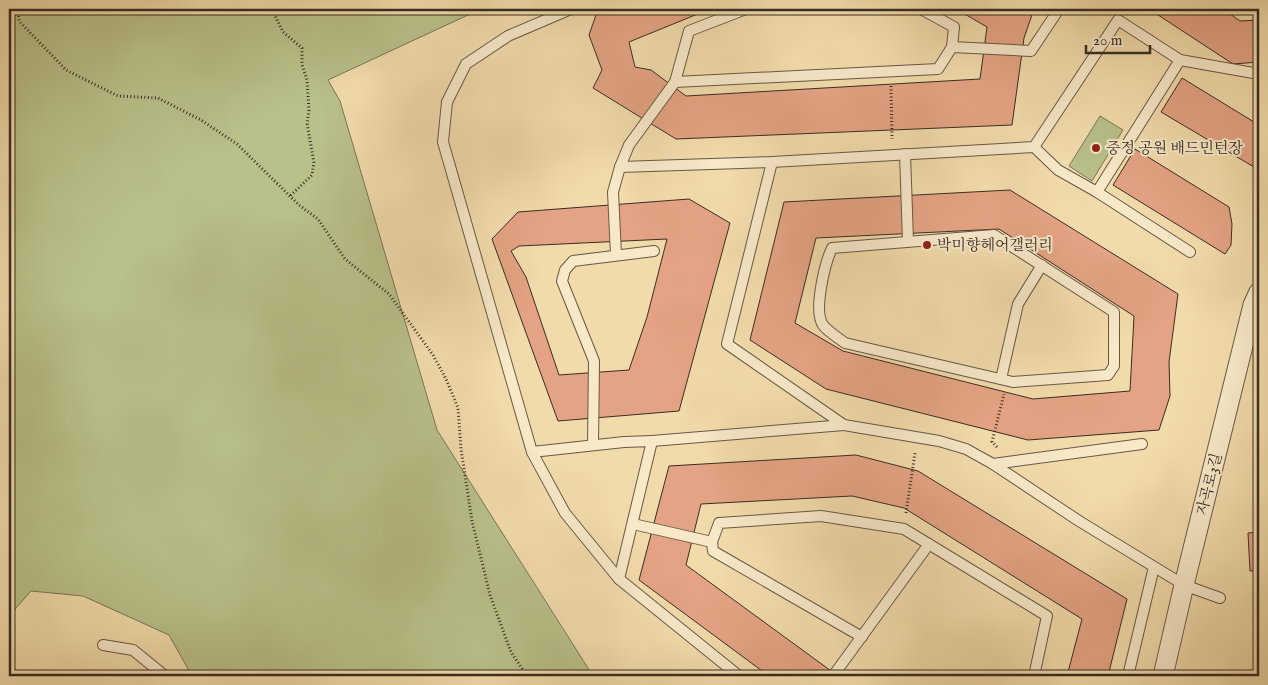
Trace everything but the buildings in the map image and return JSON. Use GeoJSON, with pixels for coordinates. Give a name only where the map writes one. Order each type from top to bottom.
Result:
{"type":"FeatureCollection","features":[{"type":"Feature","properties":{"kind":"street","name":"자곡로3길"},"geometry":{"type":"LineString","coordinates":[[1163,676],[1253,305],[1259,292]]}},
{"type":"Feature","properties":{"kind":"lane"},"geometry":{"type":"LineString","coordinates":[[571,9],[508,36],[466,64],[447,102],[443,142],[532,452],[565,513],[619,579],[739,676]]}},
{"type":"Feature","properties":{"kind":"lane"},"geometry":{"type":"LineString","coordinates":[[616,255],[613,192],[620,167],[629,145],[675,82],[689,31],[746,9]]}},
{"type":"Feature","properties":{"kind":"lane"},"geometry":{"type":"LineString","coordinates":[[675,82],[938,69],[952,47],[954,27],[921,9]]}},
{"type":"Feature","properties":{"kind":"lane"},"geometry":{"type":"LineString","coordinates":[[952,47],[1031,51],[1059,9]]}},
{"type":"Feature","properties":{"kind":"lane"},"geometry":{"type":"LineString","coordinates":[[1034,147],[1118,20],[1180,60],[1259,74]]}},
{"type":"Feature","properties":{"kind":"lane"},"geometry":{"type":"LineString","coordinates":[[1097,192],[1180,60]]}},
{"type":"Feature","properties":{"kind":"lane"},"geometry":{"type":"LineString","coordinates":[[620,167],[772,162],[1034,147],[1058,170],[1097,192],[1190,252]]}},
{"type":"Feature","properties":{"kind":"lane"},"geometry":{"type":"LineString","coordinates":[[905,154],[908,241]]}},
{"type":"Feature","properties":{"kind":"lane"},"geometry":{"type":"LineString","coordinates":[[772,162],[726,344],[844,424]]}},
{"type":"Feature","properties":{"kind":"lane"},"geometry":{"type":"LineString","coordinates":[[994,235],[1042,265],[1114,312],[1114,366],[1108,375],[1013,382],[845,343],[823,325],[819,309],[827,260],[832,248],[994,235]]}},
{"type":"Feature","properties":{"kind":"lane"},"geometry":{"type":"LineString","coordinates":[[593,446],[594,361],[562,280],[564,270],[574,261],[654,251]]}},
{"type":"Feature","properties":{"kind":"lane"},"geometry":{"type":"LineString","coordinates":[[1001,379],[1018,304],[1042,265]]}},
{"type":"Feature","properties":{"kind":"lane"},"geometry":{"type":"LineString","coordinates":[[532,452],[844,424],[939,441],[966,449],[993,464],[1079,521],[1184,585],[1220,598]]}},
{"type":"Feature","properties":{"kind":"lane"},"geometry":{"type":"LineString","coordinates":[[619,579],[652,441]]}},
{"type":"Feature","properties":{"kind":"lane"},"geometry":{"type":"LineString","coordinates":[[993,464],[1142,444]]}},
{"type":"Feature","properties":{"kind":"lane"},"geometry":{"type":"LineString","coordinates":[[862,637],[712,551],[712,542],[719,524],[822,516],[904,529],[1047,616],[1034,676]]}},
{"type":"Feature","properties":{"kind":"lane"},"geometry":{"type":"LineString","coordinates":[[633,524],[712,542]]}},
{"type":"Feature","properties":{"kind":"lane"},"geometry":{"type":"LineString","coordinates":[[833,676],[929,544]]}},
{"type":"Feature","properties":{"kind":"lane"},"geometry":{"type":"LineString","coordinates":[[1128,676],[1154,567]]}},
{"type":"Feature","properties":{"kind":"lane"},"geometry":{"type":"LineString","coordinates":[[103,645],[133,650],[165,676]]}},
{"type":"Feature","properties":{"kind":"path"},"geometry":{"type":"LineString","coordinates":[[18,9],[20,21],[66,70],[118,96],[158,98],[201,120],[237,144],[290,196],[318,219],[345,259],[389,294],[433,355],[446,379],[458,408],[461,449],[472,521],[490,595],[511,652],[527,676]]}},
{"type":"Feature","properties":{"kind":"path"},"geometry":{"type":"LineString","coordinates":[[264,9],[274,14],[283,32],[302,48],[302,65],[307,80],[309,110],[307,123],[314,163],[312,176],[290,196]]}},
{"type":"Feature","properties":{"kind":"path"},"geometry":{"type":"LineString","coordinates":[[890,84],[892,130]]}},
{"type":"Feature","properties":{"kind":"path"},"geometry":{"type":"LineString","coordinates":[[995,432],[1005,392]]}},
{"type":"Feature","properties":{"kind":"path"},"geometry":{"type":"LineString","coordinates":[[907,510],[913,470]]}},
{"type":"Feature","properties":{"kind":"green space"},"geometry":{"type":"Polygon","coordinates":[[[9,9],[481,9],[328,80],[340,101],[437,430],[593,676],[192,676],[169,635],[83,596],[31,591],[9,616],[9,9]]]}},
{"type":"Feature","properties":{"kind":"green space","name":"중정 공원 배드민턴장"},"geometry":{"type":"Polygon","coordinates":[[[1100,116],[1123,130],[1092,181],[1069,166],[1100,116]]]}},
{"type":"Feature","properties":{"kind":"place","name":"중정 공원 배드민턴장"},"geometry":{"type":"Point","coordinates":[1096,148]}},
{"type":"Feature","properties":{"kind":"place","name":"박미향헤어갤러리"},"geometry":{"type":"Point","coordinates":[927,245]}}]}
